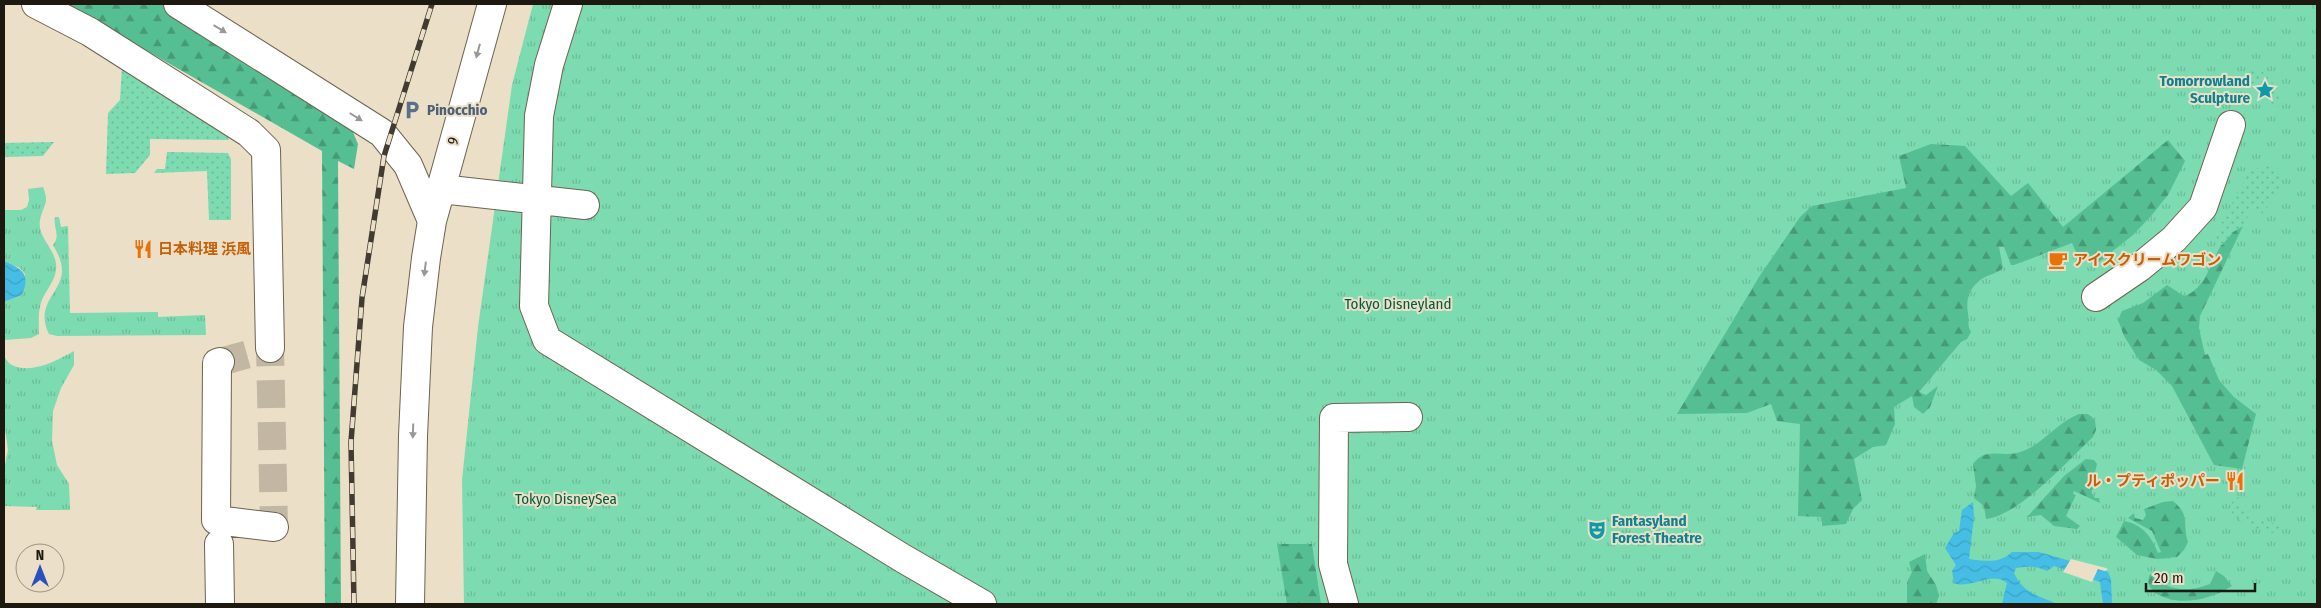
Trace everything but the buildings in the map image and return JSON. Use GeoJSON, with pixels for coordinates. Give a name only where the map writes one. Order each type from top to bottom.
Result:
{"type":"FeatureCollection","features":[{"type":"Feature","properties":{"kind":"street"},"geometry":{"type":"LineString","coordinates":[[36,4],[90,32],[249,133],[266,150],[270,348]]}},
{"type":"Feature","properties":{"kind":"street"},"geometry":{"type":"LineString","coordinates":[[178,4],[382,134],[408,165],[432,221]]}},
{"type":"Feature","properties":{"kind":"street","name":"9"},"geometry":{"type":"LineString","coordinates":[[410,604],[413,436],[418,327],[432,221],[492,4]]}},
{"type":"Feature","properties":{"kind":"street"},"geometry":{"type":"LineString","coordinates":[[568,4],[549,65],[539,116],[534,306],[547,340],[982,604]]}},
{"type":"Feature","properties":{"kind":"street"},"geometry":{"type":"LineString","coordinates":[[2096,297],[2140,267],[2174,240],[2203,207],[2231,125]]}},
{"type":"Feature","properties":{"kind":"street"},"geometry":{"type":"LineString","coordinates":[[441,190],[585,205]]}},
{"type":"Feature","properties":{"kind":"street"},"geometry":{"type":"LineString","coordinates":[[220,362],[218,363],[216,520],[274,527]]}},
{"type":"Feature","properties":{"kind":"street"},"geometry":{"type":"LineString","coordinates":[[1344,604],[1333,564],[1334,418],[1408,417]]}},
{"type":"Feature","properties":{"kind":"street"},"geometry":{"type":"LineString","coordinates":[[219,544],[220,604]]}},
{"type":"Feature","properties":{"kind":"green space"},"geometry":{"type":"Polygon","coordinates":[[[65,4],[169,4],[349,123],[358,144],[354,169],[338,161],[341,604],[325,604],[322,151],[65,4]]]}},
{"type":"Feature","properties":{"kind":"green space","name":"Tokyo Disneyland"},"geometry":{"type":"Polygon","coordinates":[[[533,4],[2317,4],[2317,604],[464,604],[462,480],[478,327],[512,85],[533,4]]]}},
{"type":"Feature","properties":{"kind":"green space"},"geometry":{"type":"Polygon","coordinates":[[[122,66],[226,132],[229,140],[150,139],[150,155],[135,173],[106,174],[108,113],[120,100],[122,66]]]}},
{"type":"Feature","properties":{"kind":"green space"},"geometry":{"type":"Polygon","coordinates":[[[2252,68],[2261,70],[2282,93],[2282,103],[2279,107],[2269,107],[2246,81],[2244,76],[2246,71],[2252,68]]]}},
{"type":"Feature","properties":{"kind":"green space"},"geometry":{"type":"Polygon","coordinates":[[[2168,140],[2185,161],[2168,195],[2133,235],[2099,262],[2079,259],[2072,243],[2011,265],[2004,247],[1999,247],[2003,268],[1980,280],[1968,297],[1968,323],[1971,332],[1967,339],[1961,342],[1919,392],[1926,395],[1938,386],[1930,407],[1923,414],[1914,407],[1912,396],[1894,407],[1895,424],[1886,445],[1873,447],[1854,459],[1862,500],[1853,509],[1846,524],[1822,526],[1822,517],[1798,516],[1800,424],[1777,421],[1771,404],[1747,413],[1677,414],[1759,277],[1800,217],[1812,206],[1906,188],[1899,156],[1931,144],[1965,146],[2011,196],[2028,183],[2063,227],[2168,140]]]}},
{"type":"Feature","properties":{"kind":"green space"},"geometry":{"type":"Polygon","coordinates":[[[54,142],[43,156],[4,157],[4,143],[54,142]]]}},
{"type":"Feature","properties":{"kind":"green space"},"geometry":{"type":"Polygon","coordinates":[[[167,152],[228,153],[231,159],[231,220],[209,220],[207,171],[154,173],[157,169],[165,169],[167,152]]]}},
{"type":"Feature","properties":{"kind":"green space"},"geometry":{"type":"Polygon","coordinates":[[[2267,165],[2279,169],[2281,182],[2278,194],[2261,215],[2251,210],[2243,226],[2234,231],[2222,245],[2216,237],[2216,233],[2247,176],[2254,169],[2267,165]]]}},
{"type":"Feature","properties":{"kind":"green space"},"geometry":{"type":"Polygon","coordinates":[[[43,187],[46,201],[40,226],[43,237],[55,258],[55,276],[40,307],[39,334],[31,338],[4,340],[4,302],[22,295],[25,274],[20,268],[4,261],[4,210],[21,210],[27,207],[29,200],[28,189],[43,187]]]}},
{"type":"Feature","properties":{"kind":"green space"},"geometry":{"type":"Polygon","coordinates":[[[55,217],[59,217],[61,227],[68,226],[70,313],[158,312],[158,317],[205,315],[206,335],[57,336],[49,334],[45,324],[45,314],[50,299],[61,279],[62,271],[53,245],[57,235],[55,217]]]}},
{"type":"Feature","properties":{"kind":"green space"},"geometry":{"type":"Polygon","coordinates":[[[2243,226],[2200,316],[2199,328],[2205,355],[2208,354],[2219,380],[2234,397],[2256,414],[2242,469],[2214,465],[2172,386],[2156,370],[2139,360],[2124,336],[2118,320],[2122,311],[2143,303],[2167,285],[2184,296],[2192,292],[2204,279],[2227,237],[2243,226]]]}},
{"type":"Feature","properties":{"kind":"green space"},"geometry":{"type":"Polygon","coordinates":[[[74,351],[74,365],[61,388],[53,411],[52,441],[57,465],[69,484],[70,510],[36,510],[37,507],[4,506],[4,470],[8,450],[4,422],[4,356],[11,364],[19,368],[27,368],[44,365],[74,351]]]}},
{"type":"Feature","properties":{"kind":"green space"},"geometry":{"type":"Polygon","coordinates":[[[2079,414],[2088,414],[2095,420],[2096,430],[2093,437],[2043,485],[2014,508],[1986,519],[1984,506],[1974,498],[1976,486],[1973,464],[1983,455],[2014,454],[2028,449],[2064,422],[2079,414]]]}},
{"type":"Feature","properties":{"kind":"green space"},"geometry":{"type":"Polygon","coordinates":[[[2086,459],[2094,460],[2097,464],[2094,477],[2091,477],[2094,487],[2091,492],[2095,498],[2099,498],[2100,503],[2074,491],[2073,494],[2076,495],[2066,516],[2080,526],[2077,529],[2054,526],[2041,515],[2027,517],[2064,476],[2086,459]]]}},
{"type":"Feature","properties":{"kind":"green space"},"geometry":{"type":"Polygon","coordinates":[[[2233,497],[2241,498],[2241,506],[2246,516],[2281,525],[2280,530],[2269,534],[2241,521],[2231,512],[2233,497]]]}},
{"type":"Feature","properties":{"kind":"green space"},"geometry":{"type":"Polygon","coordinates":[[[2173,501],[2179,506],[2184,516],[2188,542],[2184,550],[2177,557],[2157,559],[2137,555],[2116,537],[2124,521],[2136,525],[2146,532],[2158,553],[2161,552],[2152,531],[2128,518],[2134,513],[2135,518],[2143,520],[2146,515],[2144,509],[2163,502],[2173,501]]]}},
{"type":"Feature","properties":{"kind":"green space"},"geometry":{"type":"Polygon","coordinates":[[[1277,544],[1312,544],[1321,604],[1287,604],[1277,544]]]}},
{"type":"Feature","properties":{"kind":"green space"},"geometry":{"type":"Polygon","coordinates":[[[1925,554],[1927,571],[1936,585],[1939,596],[1936,604],[1907,604],[1907,582],[1912,572],[1909,562],[1925,554]]]}},
{"type":"Feature","properties":{"kind":"green space"},"geometry":{"type":"Polygon","coordinates":[[[2216,571],[2224,576],[2232,586],[2214,595],[2193,600],[2172,600],[2163,597],[2154,592],[2149,584],[2150,574],[2171,587],[2193,589],[2210,584],[2216,571]]]}},
{"type":"Feature","properties":{"kind":"water"},"geometry":{"type":"Polygon","coordinates":[[[4,261],[20,269],[26,282],[22,295],[4,302],[4,261]]]}},
{"type":"Feature","properties":{"kind":"water"},"geometry":{"type":"Polygon","coordinates":[[[1973,502],[1974,517],[1969,559],[1992,561],[2007,556],[2012,552],[2039,552],[2105,571],[2108,572],[2111,579],[2112,604],[2103,604],[2100,582],[2054,566],[2047,571],[2033,567],[2016,568],[2014,573],[2027,589],[2038,596],[2058,604],[2002,604],[2007,583],[1995,578],[1967,584],[1954,583],[1952,571],[1956,565],[1945,548],[1954,533],[1959,531],[1962,510],[1973,502]]]}},
{"type":"Feature","properties":{"kind":"pier"},"geometry":{"type":"Polygon","coordinates":[[[2071,559],[2108,569],[2105,571],[2098,569],[2092,582],[2063,572],[2071,559]]]}},
{"type":"Feature","properties":{"kind":"tunnel"},"geometry":{"type":"LineString","coordinates":[[220,362],[270,348],[274,527]]}},
{"type":"Feature","properties":{"kind":"railway"},"geometry":{"type":"LineString","coordinates":[[354,604],[351,442],[362,298],[384,156],[432,4]]}},
{"type":"Feature","properties":{"kind":"place","name":"Tomorrowland Sculpture"},"geometry":{"type":"Point","coordinates":[2265,90]}},
{"type":"Feature","properties":{"kind":"place","name":"Pinocchio"},"geometry":{"type":"Point","coordinates":[412,110]}},
{"type":"Feature","properties":{"kind":"place","name":"日本料理 浜風"},"geometry":{"type":"Point","coordinates":[143,249]}},
{"type":"Feature","properties":{"kind":"place","name":"アイスクリームワゴン"},"geometry":{"type":"Point","coordinates":[2058,260]}},
{"type":"Feature","properties":{"kind":"place","name":"ル・プティポッパー"},"geometry":{"type":"Point","coordinates":[2235,481]}},
{"type":"Feature","properties":{"kind":"place","name":"Fantasyland Forest Theatre"},"geometry":{"type":"Point","coordinates":[1597,530]}},
{"type":"Feature","properties":{"kind":"park label","name":"Tokyo DisneySea"},"geometry":{"type":"Point","coordinates":[566,499]}}]}
